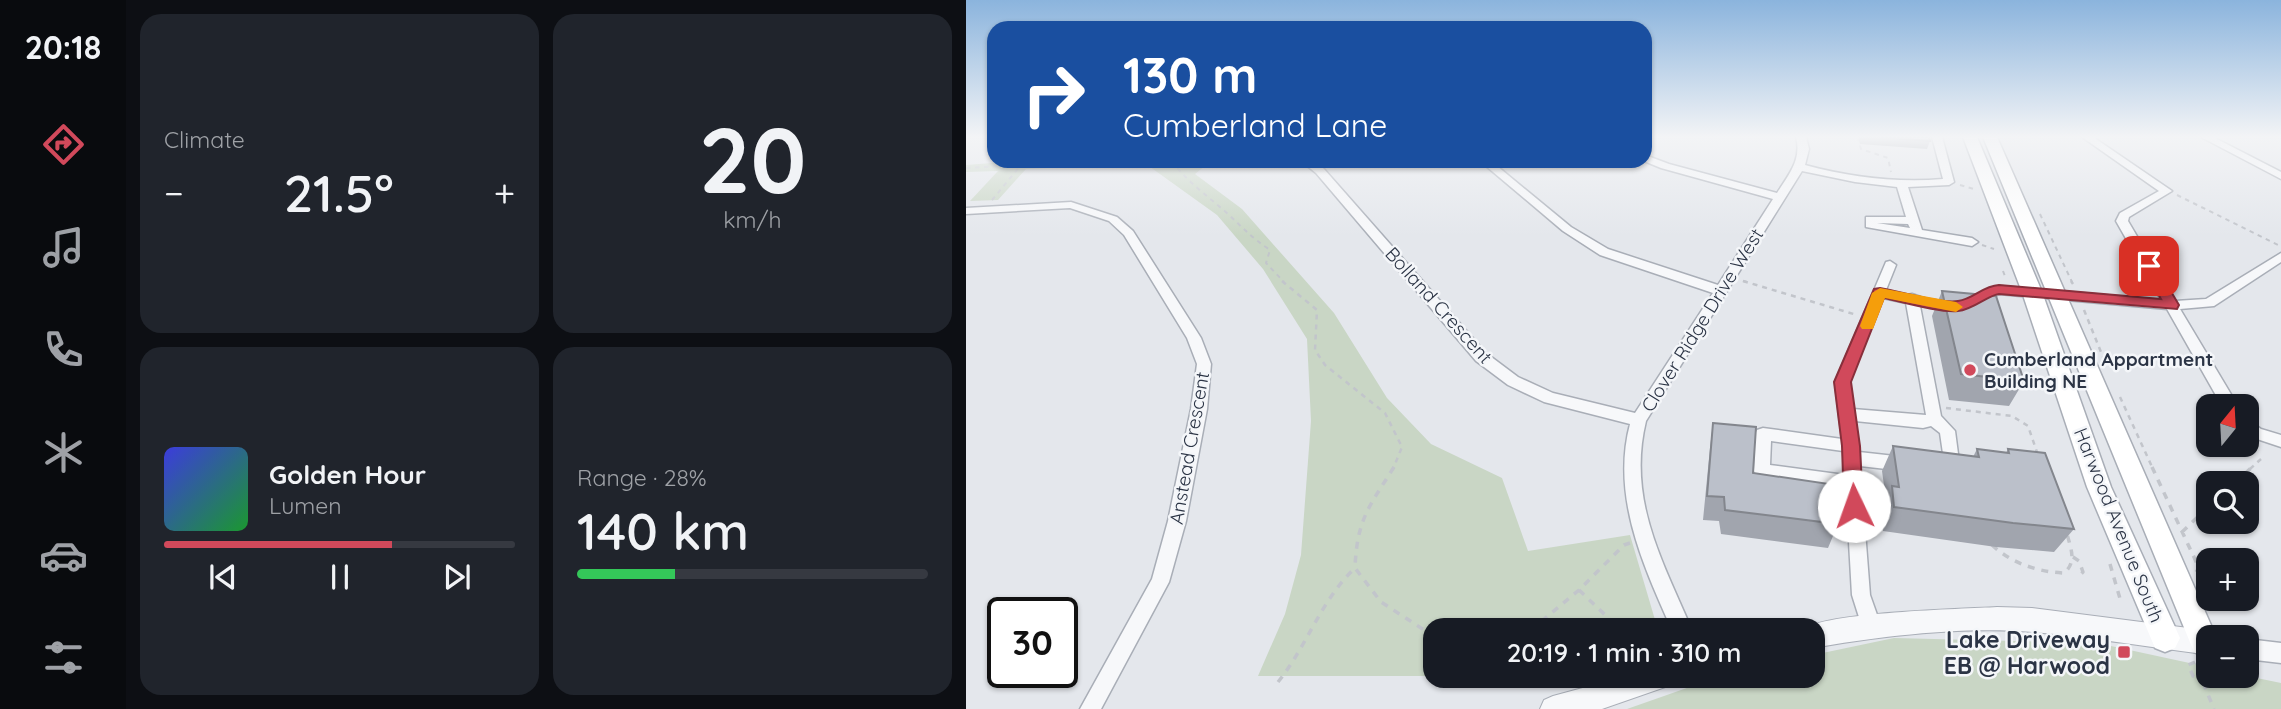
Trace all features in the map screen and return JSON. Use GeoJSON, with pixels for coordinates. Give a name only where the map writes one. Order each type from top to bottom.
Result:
{"type":"FeatureCollection","features":[{"type":"Feature","properties":{"kind":"main road","name":"Harwood Avenue South"},"geometry":{"type":"LineString","coordinates":[[1988,170],[2055,295],[2099,487],[2192,645]]}},
{"type":"Feature","properties":{"kind":"main road","name":"Harwood Avenue South"},"geometry":{"type":"LineString","coordinates":[[2004,170],[2192,645]]}},
{"type":"Feature","properties":{"kind":"street","name":"Bolland Crescent"},"geometry":{"type":"LineString","coordinates":[[1319,170],[1481,357],[1513,381],[1549,398],[1639,420]]}},
{"type":"Feature","properties":{"kind":"street"},"geometry":{"type":"LineString","coordinates":[[1496,170],[1566,229],[1604,253],[1721,290]]}},
{"type":"Feature","properties":{"kind":"street"},"geometry":{"type":"LineString","coordinates":[[1680,170],[1780,197]]}},
{"type":"Feature","properties":{"kind":"street","name":"Clover Ridge Drive West"},"geometry":{"type":"LineString","coordinates":[[1677,618],[1645,539],[1633,489],[1632,456],[1639,420],[1797,170]]}},
{"type":"Feature","properties":{"kind":"street"},"geometry":{"type":"LineString","coordinates":[[1812,170],[1854,180],[1898,184],[1949,182],[1946,170]]}},
{"type":"Feature","properties":{"kind":"street"},"geometry":{"type":"LineString","coordinates":[[2136,170],[2167,191],[2124,215],[2122,221],[2223,394]]}},
{"type":"Feature","properties":{"kind":"street"},"geometry":{"type":"LineString","coordinates":[[1898,184],[1915,227],[1972,242]]}},
{"type":"Feature","properties":{"kind":"street","name":"Anstead Crescent"},"geometry":{"type":"LineString","coordinates":[[966,211],[1071,205],[1114,219],[1129,233],[1194,338],[1204,364],[1199,409],[1177,521],[1160,582],[1090,709]]}},
{"type":"Feature","properties":{"kind":"street"},"geometry":{"type":"LineString","coordinates":[[1880,293],[1957,307],[1978,300],[1989,290],[2172,305],[2209,303],[2281,257]]}},
{"type":"Feature","properties":{"kind":"street"},"geometry":{"type":"LineString","coordinates":[[1871,626],[1861,595],[1848,414],[1842,382],[1870,320],[1890,265]]}},
{"type":"Feature","properties":{"kind":"street"},"geometry":{"type":"LineString","coordinates":[[1852,483],[1762,471],[1763,434],[1954,469],[1947,431],[1933,413],[1912,298]]}},
{"type":"Feature","properties":{"kind":"street"},"geometry":{"type":"LineString","coordinates":[[1848,414],[1923,422],[1933,413]]}},
{"type":"Feature","properties":{"kind":"street"},"geometry":{"type":"LineString","coordinates":[[2259,434],[2281,441]]}},
{"type":"Feature","properties":{"kind":"street"},"geometry":{"type":"LineString","coordinates":[[1825,634],[1871,626],[2032,620],[2192,645]]}},
{"type":"Feature","properties":{"kind":"street"},"geometry":{"type":"LineString","coordinates":[[2259,650],[2281,653]]}},
{"type":"Feature","properties":{"kind":"street"},"geometry":{"type":"LineString","coordinates":[[1553,709],[1628,688]]}},
{"type":"Feature","properties":{"kind":"path"},"geometry":{"type":"LineString","coordinates":[[983,209],[1017,170]]}},
{"type":"Feature","properties":{"kind":"path"},"geometry":{"type":"LineString","coordinates":[[1178,170],[1246,234],[1270,250],[1266,263],[1282,284],[1297,290],[1317,310],[1315,350],[1325,365],[1385,413],[1397,435],[1402,447],[1397,463],[1363,515],[1356,545],[1355,568],[1381,603],[1423,629]]}},
{"type":"Feature","properties":{"kind":"path"},"geometry":{"type":"LineString","coordinates":[[1893,170],[1898,184]]}},
{"type":"Feature","properties":{"kind":"path"},"geometry":{"type":"LineString","coordinates":[[2167,191],[2281,246]]}},
{"type":"Feature","properties":{"kind":"path"},"geometry":{"type":"LineString","coordinates":[[1730,277],[1870,320]]}},
{"type":"Feature","properties":{"kind":"path"},"geometry":{"type":"LineString","coordinates":[[2055,295],[2108,370]]}},
{"type":"Feature","properties":{"kind":"path"},"geometry":{"type":"LineString","coordinates":[[2119,393],[2196,562]]}},
{"type":"Feature","properties":{"kind":"path"},"geometry":{"type":"LineString","coordinates":[[1933,413],[2012,416],[2028,426],[2038,456],[2032,458]]}},
{"type":"Feature","properties":{"kind":"path"},"geometry":{"type":"LineString","coordinates":[[2248,471],[2261,459]]}},
{"type":"Feature","properties":{"kind":"path"},"geometry":{"type":"LineString","coordinates":[[2182,532],[2196,519]]}},
{"type":"Feature","properties":{"kind":"path"},"geometry":{"type":"LineString","coordinates":[[2065,527],[2073,557],[2082,567],[2083,572],[2080,575]]}},
{"type":"Feature","properties":{"kind":"path"},"geometry":{"type":"LineString","coordinates":[[1545,618],[1579,590],[1624,545],[1645,539]]}},
{"type":"Feature","properties":{"kind":"path"},"geometry":{"type":"LineString","coordinates":[[1991,544],[2001,555],[2033,569],[2054,574],[2064,573],[2070,568],[2073,557]]}},
{"type":"Feature","properties":{"kind":"path"},"geometry":{"type":"LineString","coordinates":[[2110,563],[2121,602]]}},
{"type":"Feature","properties":{"kind":"path"},"geometry":{"type":"LineString","coordinates":[[1278,682],[1302,650],[1322,606],[1337,583],[1355,568]]}},
{"type":"Feature","properties":{"kind":"path"},"geometry":{"type":"LineString","coordinates":[[1579,590],[1608,618]]}},
{"type":"Feature","properties":{"kind":"path"},"geometry":{"type":"LineString","coordinates":[[2192,645],[2188,665],[2196,677]]}},
{"type":"Feature","properties":{"kind":"path"},"geometry":{"type":"LineString","coordinates":[[2205,688],[2214,709]]}},
{"type":"Feature","properties":{"kind":"green space"},"geometry":{"type":"Polygon","coordinates":[[[1025,170],[998,200],[970,201],[998,171],[966,172],[1025,170]]]}},
{"type":"Feature","properties":{"kind":"green space"},"geometry":{"type":"Polygon","coordinates":[[[1154,170],[1200,170],[1195,174],[1242,209],[1334,313],[1387,398],[1431,444],[1502,478],[1528,551],[1630,535],[1654,618],[1423,618],[1423,676],[1258,676],[1285,614],[1301,555],[1311,421],[1307,339],[1263,269],[1217,215],[1154,170]]]}},
{"type":"Feature","properties":{"kind":"green space"},"geometry":{"type":"Polygon","coordinates":[[[1894,638],[2097,643],[2196,664],[2196,688],[2259,688],[2259,678],[2281,683],[2281,709],[1627,709],[1687,688],[1825,688],[1825,652],[1894,638]]]}},
{"type":"Feature","properties":{"kind":"building"},"geometry":{"type":"Polygon","coordinates":[[[1942,291],[1996,296],[2024,381],[1961,374],[1942,291]]]}},
{"type":"Feature","properties":{"kind":"building"},"geometry":{"type":"Polygon","coordinates":[[[1713,423],[1756,427],[1753,473],[1836,485],[1838,524],[1725,510],[1724,497],[1707,496],[1713,423]]]}},
{"type":"Feature","properties":{"kind":"building"},"geometry":{"type":"Polygon","coordinates":[[[1893,446],[1979,457],[1977,449],[2009,453],[2008,449],[2045,453],[2074,529],[1894,507],[1892,486],[1899,487],[1893,446]]]}},
{"type":"Feature","properties":{"kind":"slow traffic"},"geometry":{"type":"LineString","coordinates":[[1868,326],[1880,293],[1956,307]]}},
{"type":"Feature","properties":{"kind":"place","name":"Cumberland Appartment Building NE"},"geometry":{"type":"Point","coordinates":[1970,370]}},
{"type":"Feature","properties":{"kind":"place","name":"Lake Driveway EB @ Harwood"},"geometry":{"type":"Point","coordinates":[2124,652]}},
{"type":"Feature","properties":{"kind":"route"},"geometry":{"type":"LineString","coordinates":[[1854,506],[1848,414],[1842,382],[1880,293],[1957,307],[1978,300],[1989,290],[2172,305],[2149,266]]}}]}
